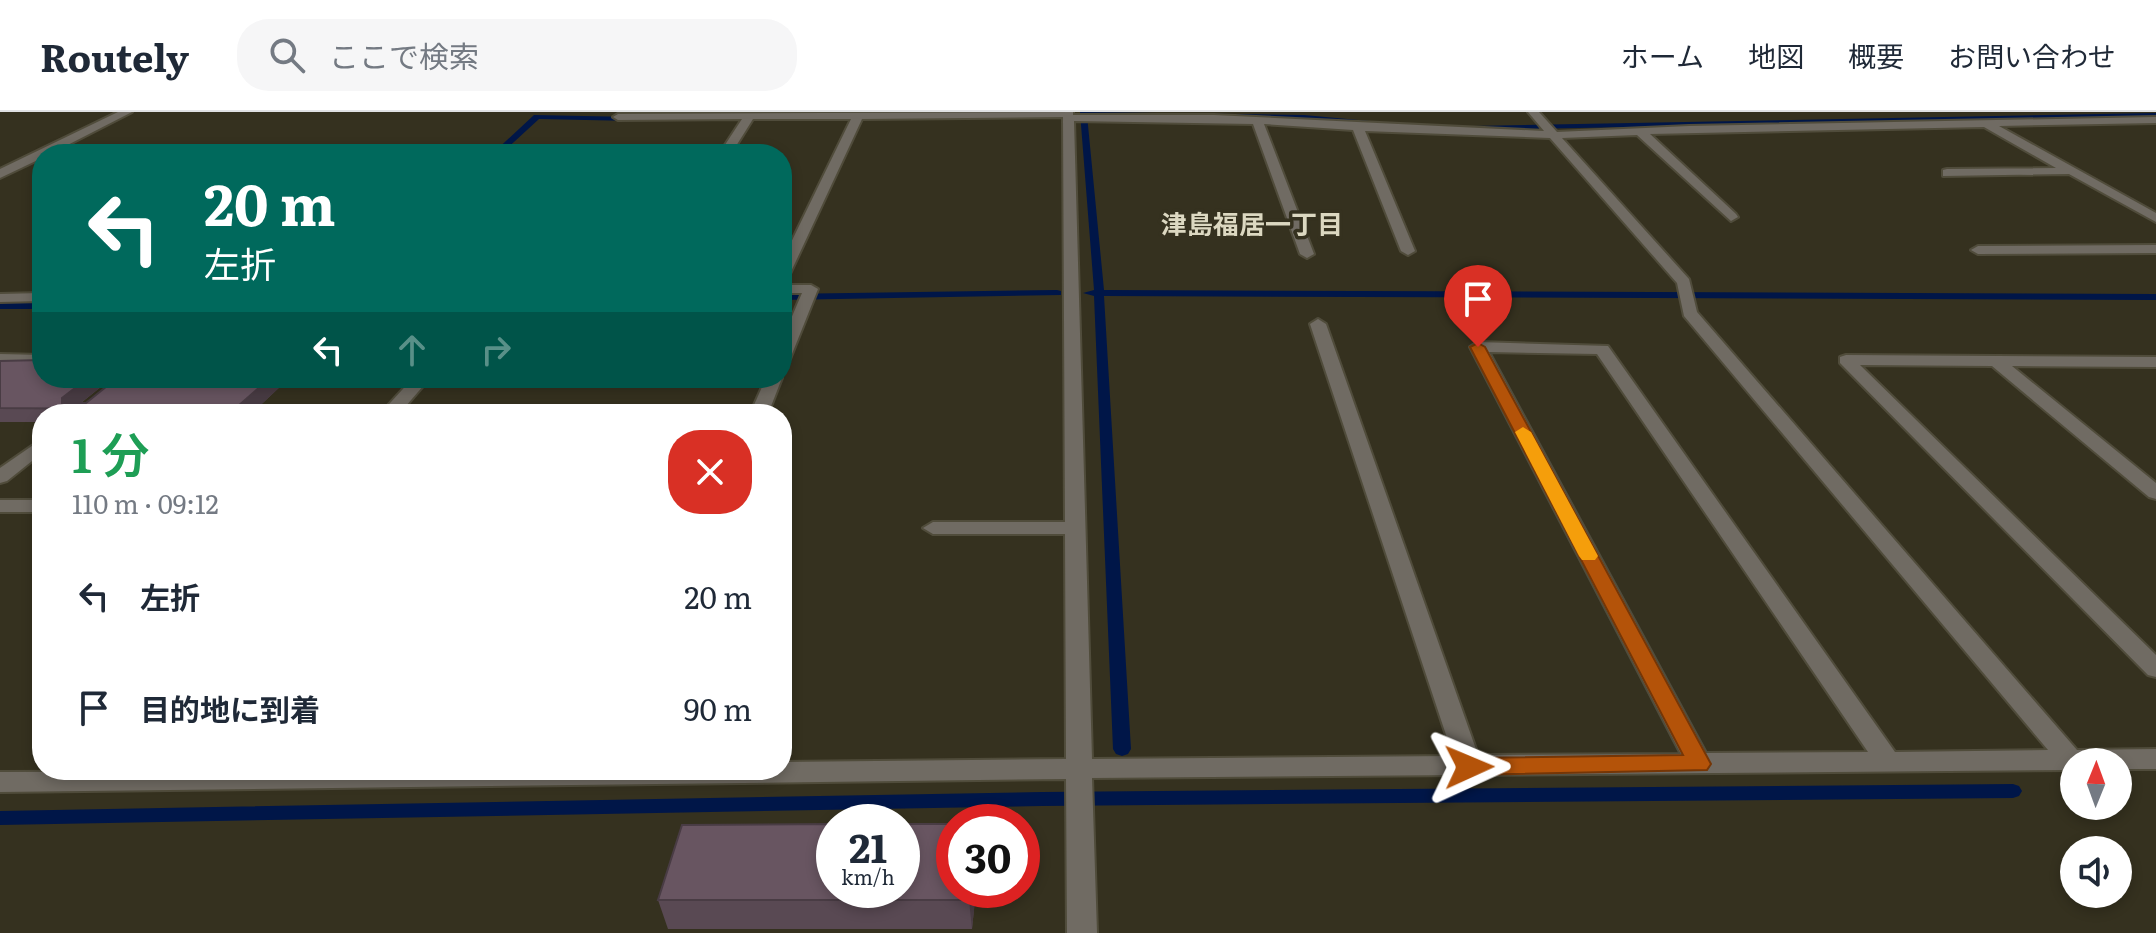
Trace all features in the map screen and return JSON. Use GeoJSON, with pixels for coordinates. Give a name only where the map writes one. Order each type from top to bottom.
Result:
{"type":"FeatureCollection","features":[{"type":"Feature","properties":{"kind":"street"},"geometry":{"type":"LineString","coordinates":[[65,144],[127,112]]}},
{"type":"Feature","properties":{"kind":"street"},"geometry":{"type":"LineString","coordinates":[[1403,112],[1413,128]]}},
{"type":"Feature","properties":{"kind":"street"},"geometry":{"type":"LineString","coordinates":[[1533,112],[1684,282],[1689,313],[1779,422],[2061,748]]}},
{"type":"Feature","properties":{"kind":"street"},"geometry":{"type":"LineString","coordinates":[[618,117],[705,113],[753,116],[884,113],[1213,115],[1358,128],[1640,131],[1797,120],[1951,119],[1987,124],[2059,117],[2140,116]]}},
{"type":"Feature","properties":{"kind":"street"},"geometry":{"type":"LineString","coordinates":[[732,144],[753,116]]}},
{"type":"Feature","properties":{"kind":"street"},"geometry":{"type":"LineString","coordinates":[[1074,116],[1075,528],[1082,933]]}},
{"type":"Feature","properties":{"kind":"street"},"geometry":{"type":"LineString","coordinates":[[792,255],[857,118]]}},
{"type":"Feature","properties":{"kind":"street"},"geometry":{"type":"LineString","coordinates":[[1257,120],[1307,254]]}},
{"type":"Feature","properties":{"kind":"street"},"geometry":{"type":"LineString","coordinates":[[1987,124],[2156,218]]}},
{"type":"Feature","properties":{"kind":"street"},"geometry":{"type":"LineString","coordinates":[[1358,128],[1408,251]]}},
{"type":"Feature","properties":{"kind":"street"},"geometry":{"type":"LineString","coordinates":[[1640,131],[1731,217]]}},
{"type":"Feature","properties":{"kind":"street"},"geometry":{"type":"LineString","coordinates":[[0,174],[32,161]]}},
{"type":"Feature","properties":{"kind":"street"},"geometry":{"type":"LineString","coordinates":[[1947,173],[2072,171]]}},
{"type":"Feature","properties":{"kind":"street"},"geometry":{"type":"LineString","coordinates":[[1978,250],[2156,249]]}},
{"type":"Feature","properties":{"kind":"street"},"geometry":{"type":"LineString","coordinates":[[792,289],[811,289],[792,335]]}},
{"type":"Feature","properties":{"kind":"street"},"geometry":{"type":"LineString","coordinates":[[0,298],[32,296]]}},
{"type":"Feature","properties":{"kind":"street"},"geometry":{"type":"LineString","coordinates":[[1318,324],[1469,767]]}},
{"type":"Feature","properties":{"kind":"street"},"geometry":{"type":"LineString","coordinates":[[1699,764],[1478,347],[1602,349],[1888,762]]}},
{"type":"Feature","properties":{"kind":"street"},"geometry":{"type":"LineString","coordinates":[[0,359],[32,360]]}},
{"type":"Feature","properties":{"kind":"street"},"geometry":{"type":"LineString","coordinates":[[2156,362],[1846,360],[2156,669]]}},
{"type":"Feature","properties":{"kind":"street"},"geometry":{"type":"LineString","coordinates":[[1995,360],[2156,493]]}},
{"type":"Feature","properties":{"kind":"street"},"geometry":{"type":"LineString","coordinates":[[398,404],[413,388]]}},
{"type":"Feature","properties":{"kind":"street"},"geometry":{"type":"LineString","coordinates":[[0,477],[32,452]]}},
{"type":"Feature","properties":{"kind":"street"},"geometry":{"type":"LineString","coordinates":[[0,506],[32,506]]}},
{"type":"Feature","properties":{"kind":"street"},"geometry":{"type":"LineString","coordinates":[[933,528],[1075,528]]}},
{"type":"Feature","properties":{"kind":"street"},"geometry":{"type":"LineString","coordinates":[[2132,759],[2156,759]]}},
{"type":"Feature","properties":{"kind":"street"},"geometry":{"type":"LineString","coordinates":[[792,773],[1079,777],[1469,767],[2060,760]]}},
{"type":"Feature","properties":{"kind":"street"},"geometry":{"type":"LineString","coordinates":[[0,782],[32,779]]}},
{"type":"Feature","properties":{"kind":"building"},"geometry":{"type":"Polygon","coordinates":[[[32,360],[32,388],[75,388],[62,398],[62,403],[86,403],[105,388],[259,388],[240,404],[32,404],[32,408],[0,408],[0,361],[32,360]]]}},
{"type":"Feature","properties":{"kind":"building"},"geometry":{"type":"Polygon","coordinates":[[[816,824],[816,900],[658,900],[682,825],[816,824]]]}},
{"type":"Feature","properties":{"kind":"building"},"geometry":{"type":"Polygon","coordinates":[[[920,824],[936,824],[936,900],[920,900],[920,824]]]}},
{"type":"Feature","properties":{"kind":"waterway"},"geometry":{"type":"LineString","coordinates":[[1099,293],[1083,113],[1304,117],[1380,124]]}},
{"type":"Feature","properties":{"kind":"waterway"},"geometry":{"type":"LineString","coordinates":[[1473,128],[2156,115]]}},
{"type":"Feature","properties":{"kind":"waterway"},"geometry":{"type":"LineString","coordinates":[[507,144],[537,117],[633,119]]}},
{"type":"Feature","properties":{"kind":"waterway"},"geometry":{"type":"LineString","coordinates":[[792,297],[1057,293]]}},
{"type":"Feature","properties":{"kind":"waterway"},"geometry":{"type":"LineString","coordinates":[[1088,293],[1099,293]]}},
{"type":"Feature","properties":{"kind":"waterway"},"geometry":{"type":"LineString","coordinates":[[1099,293],[2156,297]]}},
{"type":"Feature","properties":{"kind":"waterway"},"geometry":{"type":"LineString","coordinates":[[1099,293],[1122,749]]}},
{"type":"Feature","properties":{"kind":"waterway"},"geometry":{"type":"LineString","coordinates":[[0,306],[32,306]]}},
{"type":"Feature","properties":{"kind":"waterway"},"geometry":{"type":"LineString","coordinates":[[0,818],[1042,799],[2013,791]]}},
{"type":"Feature","properties":{"kind":"slow traffic"},"geometry":{"type":"LineString","coordinates":[[1523,432],[1589,556]]}},
{"type":"Feature","properties":{"kind":"district","name":"津島福居一丁目"},"geometry":{"type":"Point","coordinates":[1252,225]}},
{"type":"Feature","properties":{"kind":"route"},"geometry":{"type":"LineString","coordinates":[[1469,767],[1699,764],[1478,347]]}}]}
